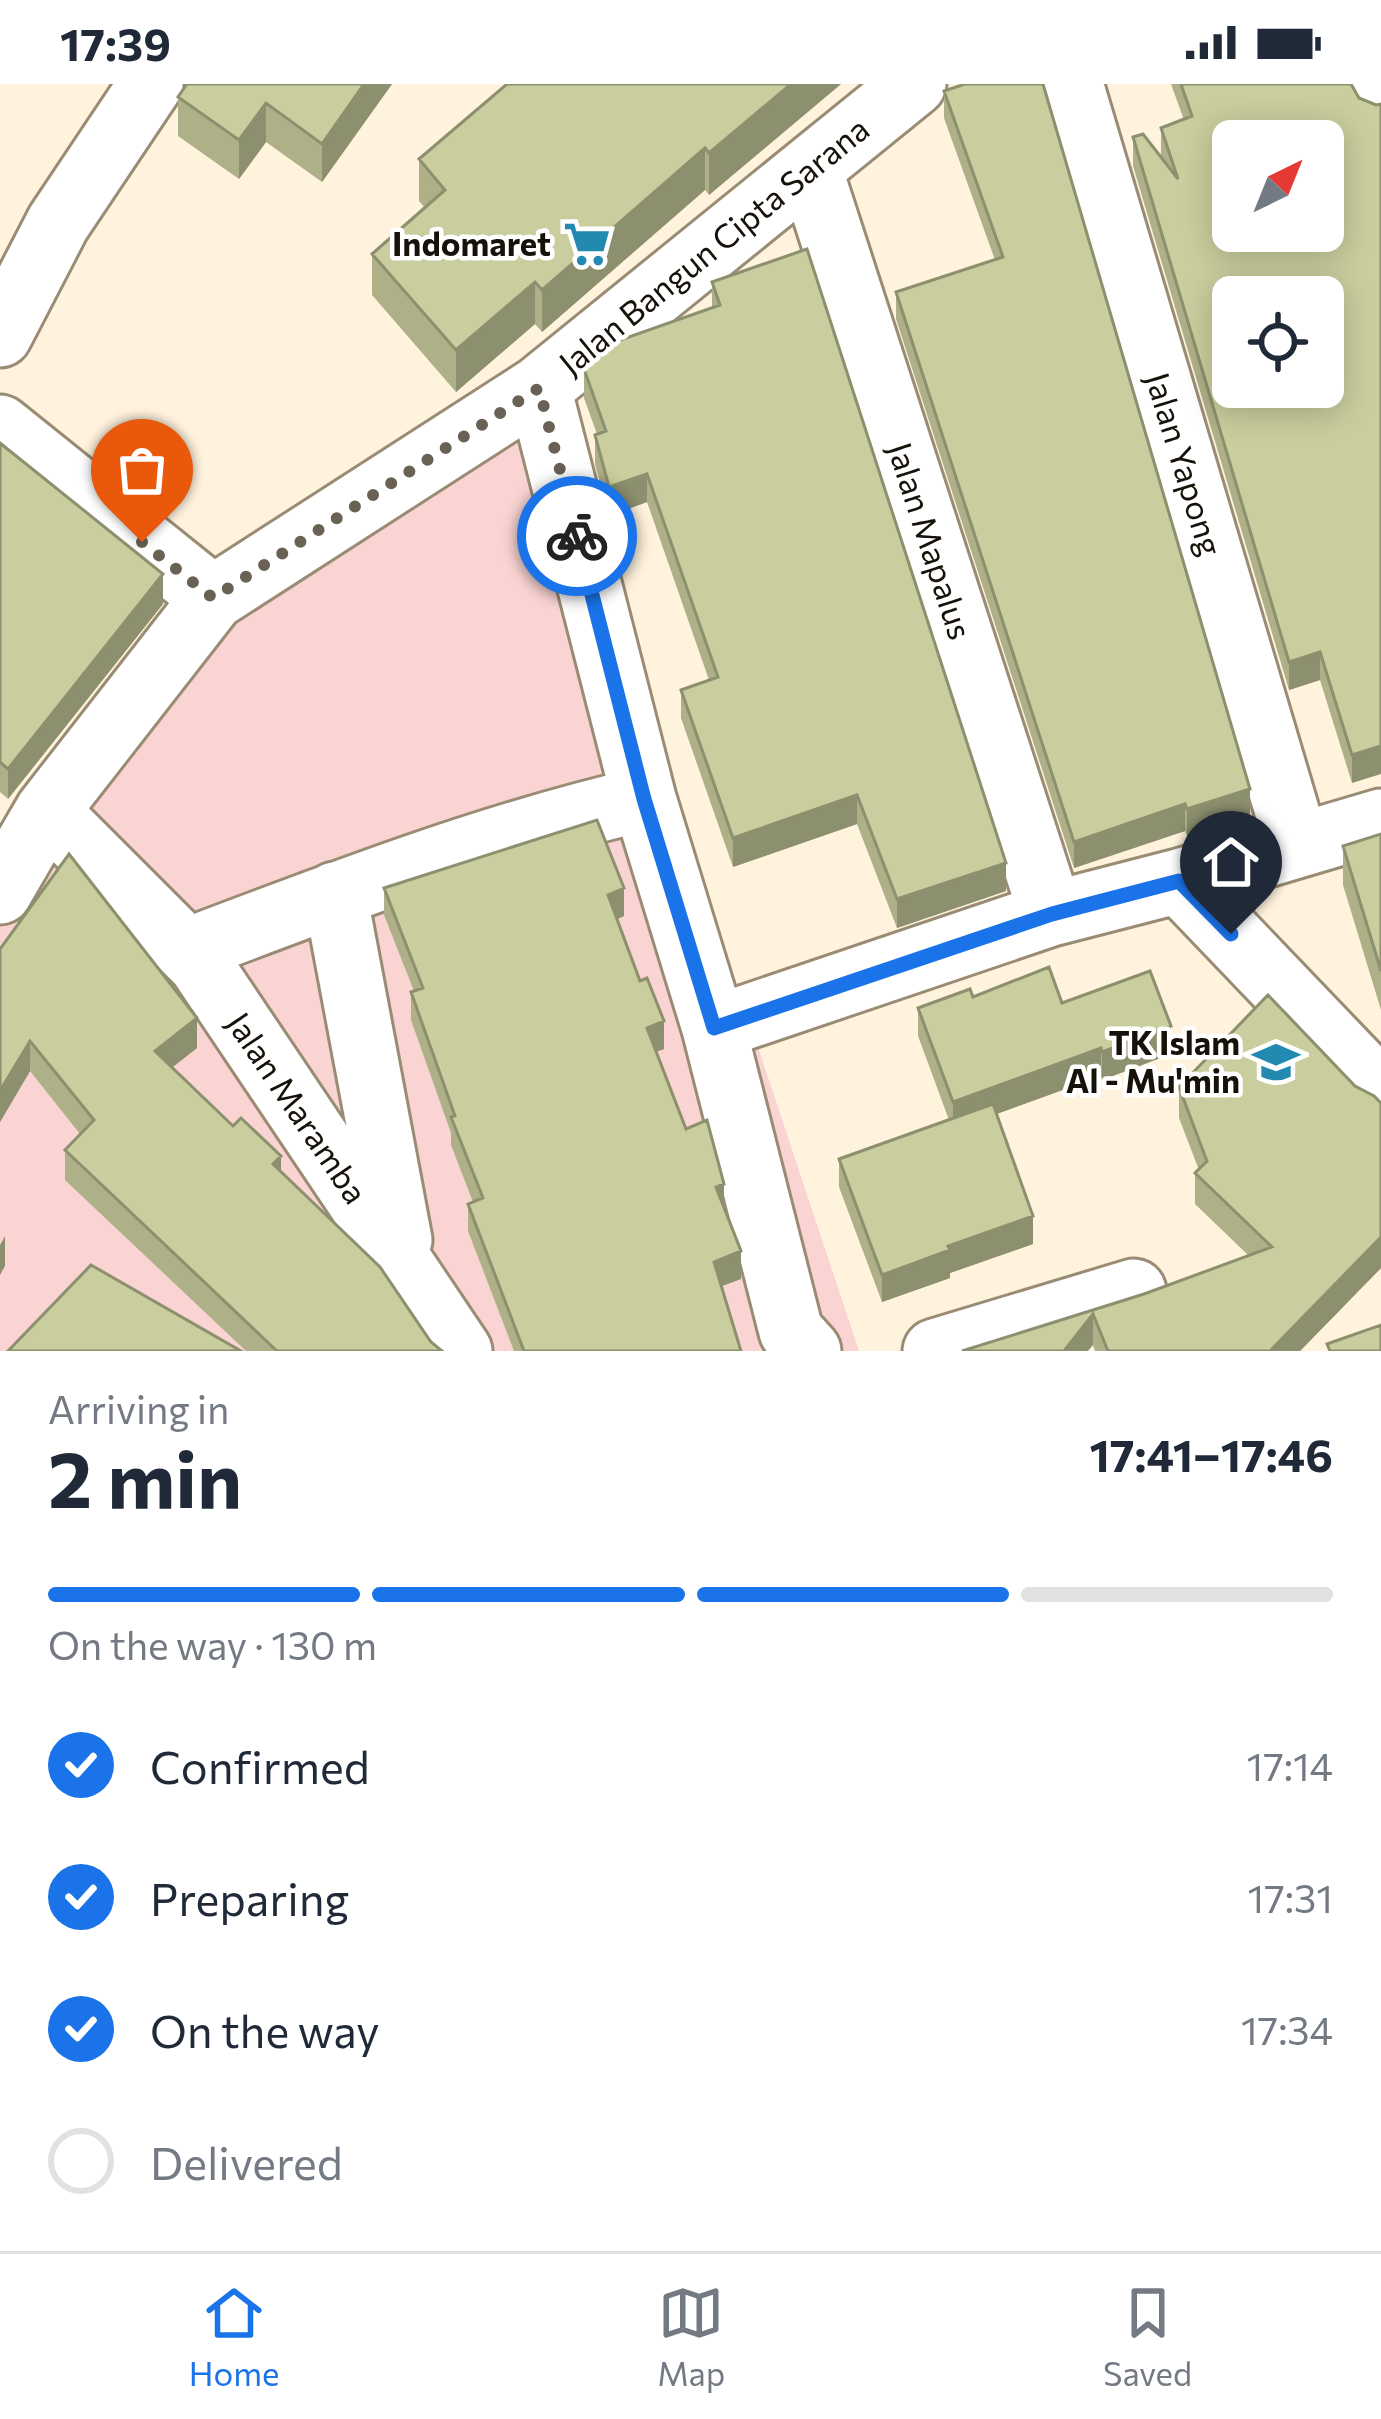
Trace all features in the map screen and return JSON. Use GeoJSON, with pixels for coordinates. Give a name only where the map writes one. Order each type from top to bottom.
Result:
{"type":"FeatureCollection","features":[{"type":"Feature","properties":{"kind":"street"},"geometry":{"type":"LineString","coordinates":[[0,335],[58,223],[151,84]]}},
{"type":"Feature","properties":{"kind":"street","name":"Jalan Bangun Cipta Sarana"},"geometry":{"type":"LineString","coordinates":[[0,892],[47,811],[213,598],[539,388],[914,84]]}},
{"type":"Feature","properties":{"kind":"street","name":"Jalan Yapong"},"geometry":{"type":"LineString","coordinates":[[1071,84],[1297,845]]}},
{"type":"Feature","properties":{"kind":"street"},"geometry":{"type":"LineString","coordinates":[[1376,84],[1381,98]]}},
{"type":"Feature","properties":{"kind":"street","name":"Jalan Mapalus"},"geometry":{"type":"LineString","coordinates":[[810,169],[1052,914]]}},
{"type":"Feature","properties":{"kind":"street"},"geometry":{"type":"LineString","coordinates":[[539,388],[644,799],[714,1028],[791,1331],[808,1351]]}},
{"type":"Feature","properties":{"kind":"street"},"geometry":{"type":"LineString","coordinates":[[0,427],[213,598]]}},
{"type":"Feature","properties":{"kind":"street"},"geometry":{"type":"LineString","coordinates":[[188,950],[335,894],[558,819],[644,799]]}},
{"type":"Feature","properties":{"kind":"street","name":"Jalan Maramba"},"geometry":{"type":"LineString","coordinates":[[47,811],[188,950],[460,1351]]}},
{"type":"Feature","properties":{"kind":"street"},"geometry":{"type":"LineString","coordinates":[[714,1028],[1052,914],[1381,821]]}},
{"type":"Feature","properties":{"kind":"street"},"geometry":{"type":"LineString","coordinates":[[1179,881],[1381,1092]]}},
{"type":"Feature","properties":{"kind":"street","name":"Jalan Maramba"},"geometry":{"type":"LineString","coordinates":[[335,894],[406,1268]]}},
{"type":"Feature","properties":{"kind":"street"},"geometry":{"type":"LineString","coordinates":[[935,1351],[1133,1291]]}},
{"type":"Feature","properties":{"kind":"shaded area"},"geometry":{"type":"Polygon","coordinates":[[[539,388],[859,1351],[0,1351],[0,892],[213,598],[539,388]]]}},
{"type":"Feature","properties":{"kind":"building"},"geometry":{"type":"Polygon","coordinates":[[[187,84],[364,84],[322,144],[266,103],[239,140],[178,97],[187,84]]]}},
{"type":"Feature","properties":{"kind":"building"},"geometry":{"type":"Polygon","coordinates":[[[507,84],[791,84],[709,153],[705,148],[542,290],[535,282],[456,350],[372,254],[445,190],[419,159],[507,84]]]}},
{"type":"Feature","properties":{"kind":"building"},"geometry":{"type":"Polygon","coordinates":[[[965,84],[1043,84],[1250,789],[1187,809],[1185,804],[1074,842],[896,292],[1003,257],[944,91],[965,84]]]}},
{"type":"Feature","properties":{"kind":"building"},"geometry":{"type":"Polygon","coordinates":[[[1181,84],[1351,84],[1359,98],[1381,104],[1381,746],[1352,755],[1320,652],[1289,662],[1214,408],[1344,408],[1344,276],[1212,276],[1212,403],[1133,137],[1143,134],[1178,179],[1161,128],[1192,116],[1181,84]]]}},
{"type":"Feature","properties":{"kind":"building"},"geometry":{"type":"Polygon","coordinates":[[[807,249],[1006,863],[897,899],[857,795],[733,838],[681,690],[718,677],[647,474],[609,487],[595,435],[606,431],[584,369],[620,340],[720,305],[712,282],[807,249]]]}},
{"type":"Feature","properties":{"kind":"building"},"geometry":{"type":"Polygon","coordinates":[[[0,443],[163,574],[8,769],[0,762],[0,443]]]}},
{"type":"Feature","properties":{"kind":"building"},"geometry":{"type":"Polygon","coordinates":[[[597,820],[624,888],[608,895],[640,981],[647,978],[664,1021],[647,1028],[686,1129],[707,1120],[724,1184],[716,1187],[741,1251],[714,1262],[741,1351],[524,1351],[468,1204],[483,1198],[411,992],[423,988],[384,888],[597,820]]]}},
{"type":"Feature","properties":{"kind":"building"},"geometry":{"type":"Polygon","coordinates":[[[1381,834],[1381,971],[1343,846],[1381,834]]]}},
{"type":"Feature","properties":{"kind":"building"},"geometry":{"type":"Polygon","coordinates":[[[69,854],[197,1018],[155,1051],[233,1126],[241,1118],[281,1156],[273,1164],[380,1267],[442,1351],[277,1351],[65,1150],[94,1120],[30,1041],[0,1091],[0,949],[69,854]]]}},
{"type":"Feature","properties":{"kind":"building"},"geometry":{"type":"Polygon","coordinates":[[[1049,967],[1062,1003],[1150,971],[1171,1026],[953,1102],[918,1008],[970,989],[973,997],[1049,967]]]}},
{"type":"Feature","properties":{"kind":"building"},"geometry":{"type":"Polygon","coordinates":[[[1268,995],[1355,1086],[1381,1103],[1381,1237],[1270,1351],[1108,1351],[1093,1314],[1064,1351],[962,1351],[1144,1294],[1272,1247],[1195,1173],[1207,1161],[1179,1087],[1268,995]]]}},
{"type":"Feature","properties":{"kind":"building"},"geometry":{"type":"Polygon","coordinates":[[[993,1104],[1033,1216],[882,1275],[839,1159],[993,1104]]]}},
{"type":"Feature","properties":{"kind":"building"},"geometry":{"type":"Polygon","coordinates":[[[91,1265],[241,1351],[8,1351],[91,1265]]]}},
{"type":"Feature","properties":{"kind":"building"},"geometry":{"type":"Polygon","coordinates":[[[1381,1325],[1381,1351],[1330,1351],[1327,1344],[1381,1325]]]}},
{"type":"Feature","properties":{"kind":"way so far"},"geometry":{"type":"LineString","coordinates":[[142,542],[213,598],[539,388],[577,536]]}},
{"type":"Feature","properties":{"kind":"place","name":"Indomaret"},"geometry":{"type":"Point","coordinates":[587,244]}},
{"type":"Feature","properties":{"kind":"place","name":"TK Islam Al - Mu'min"},"geometry":{"type":"Point","coordinates":[1276,1062]}},
{"type":"Feature","properties":{"kind":"route"},"geometry":{"type":"LineString","coordinates":[[577,536],[644,799],[714,1028],[1052,914],[1179,881],[1231,934]]}}]}
